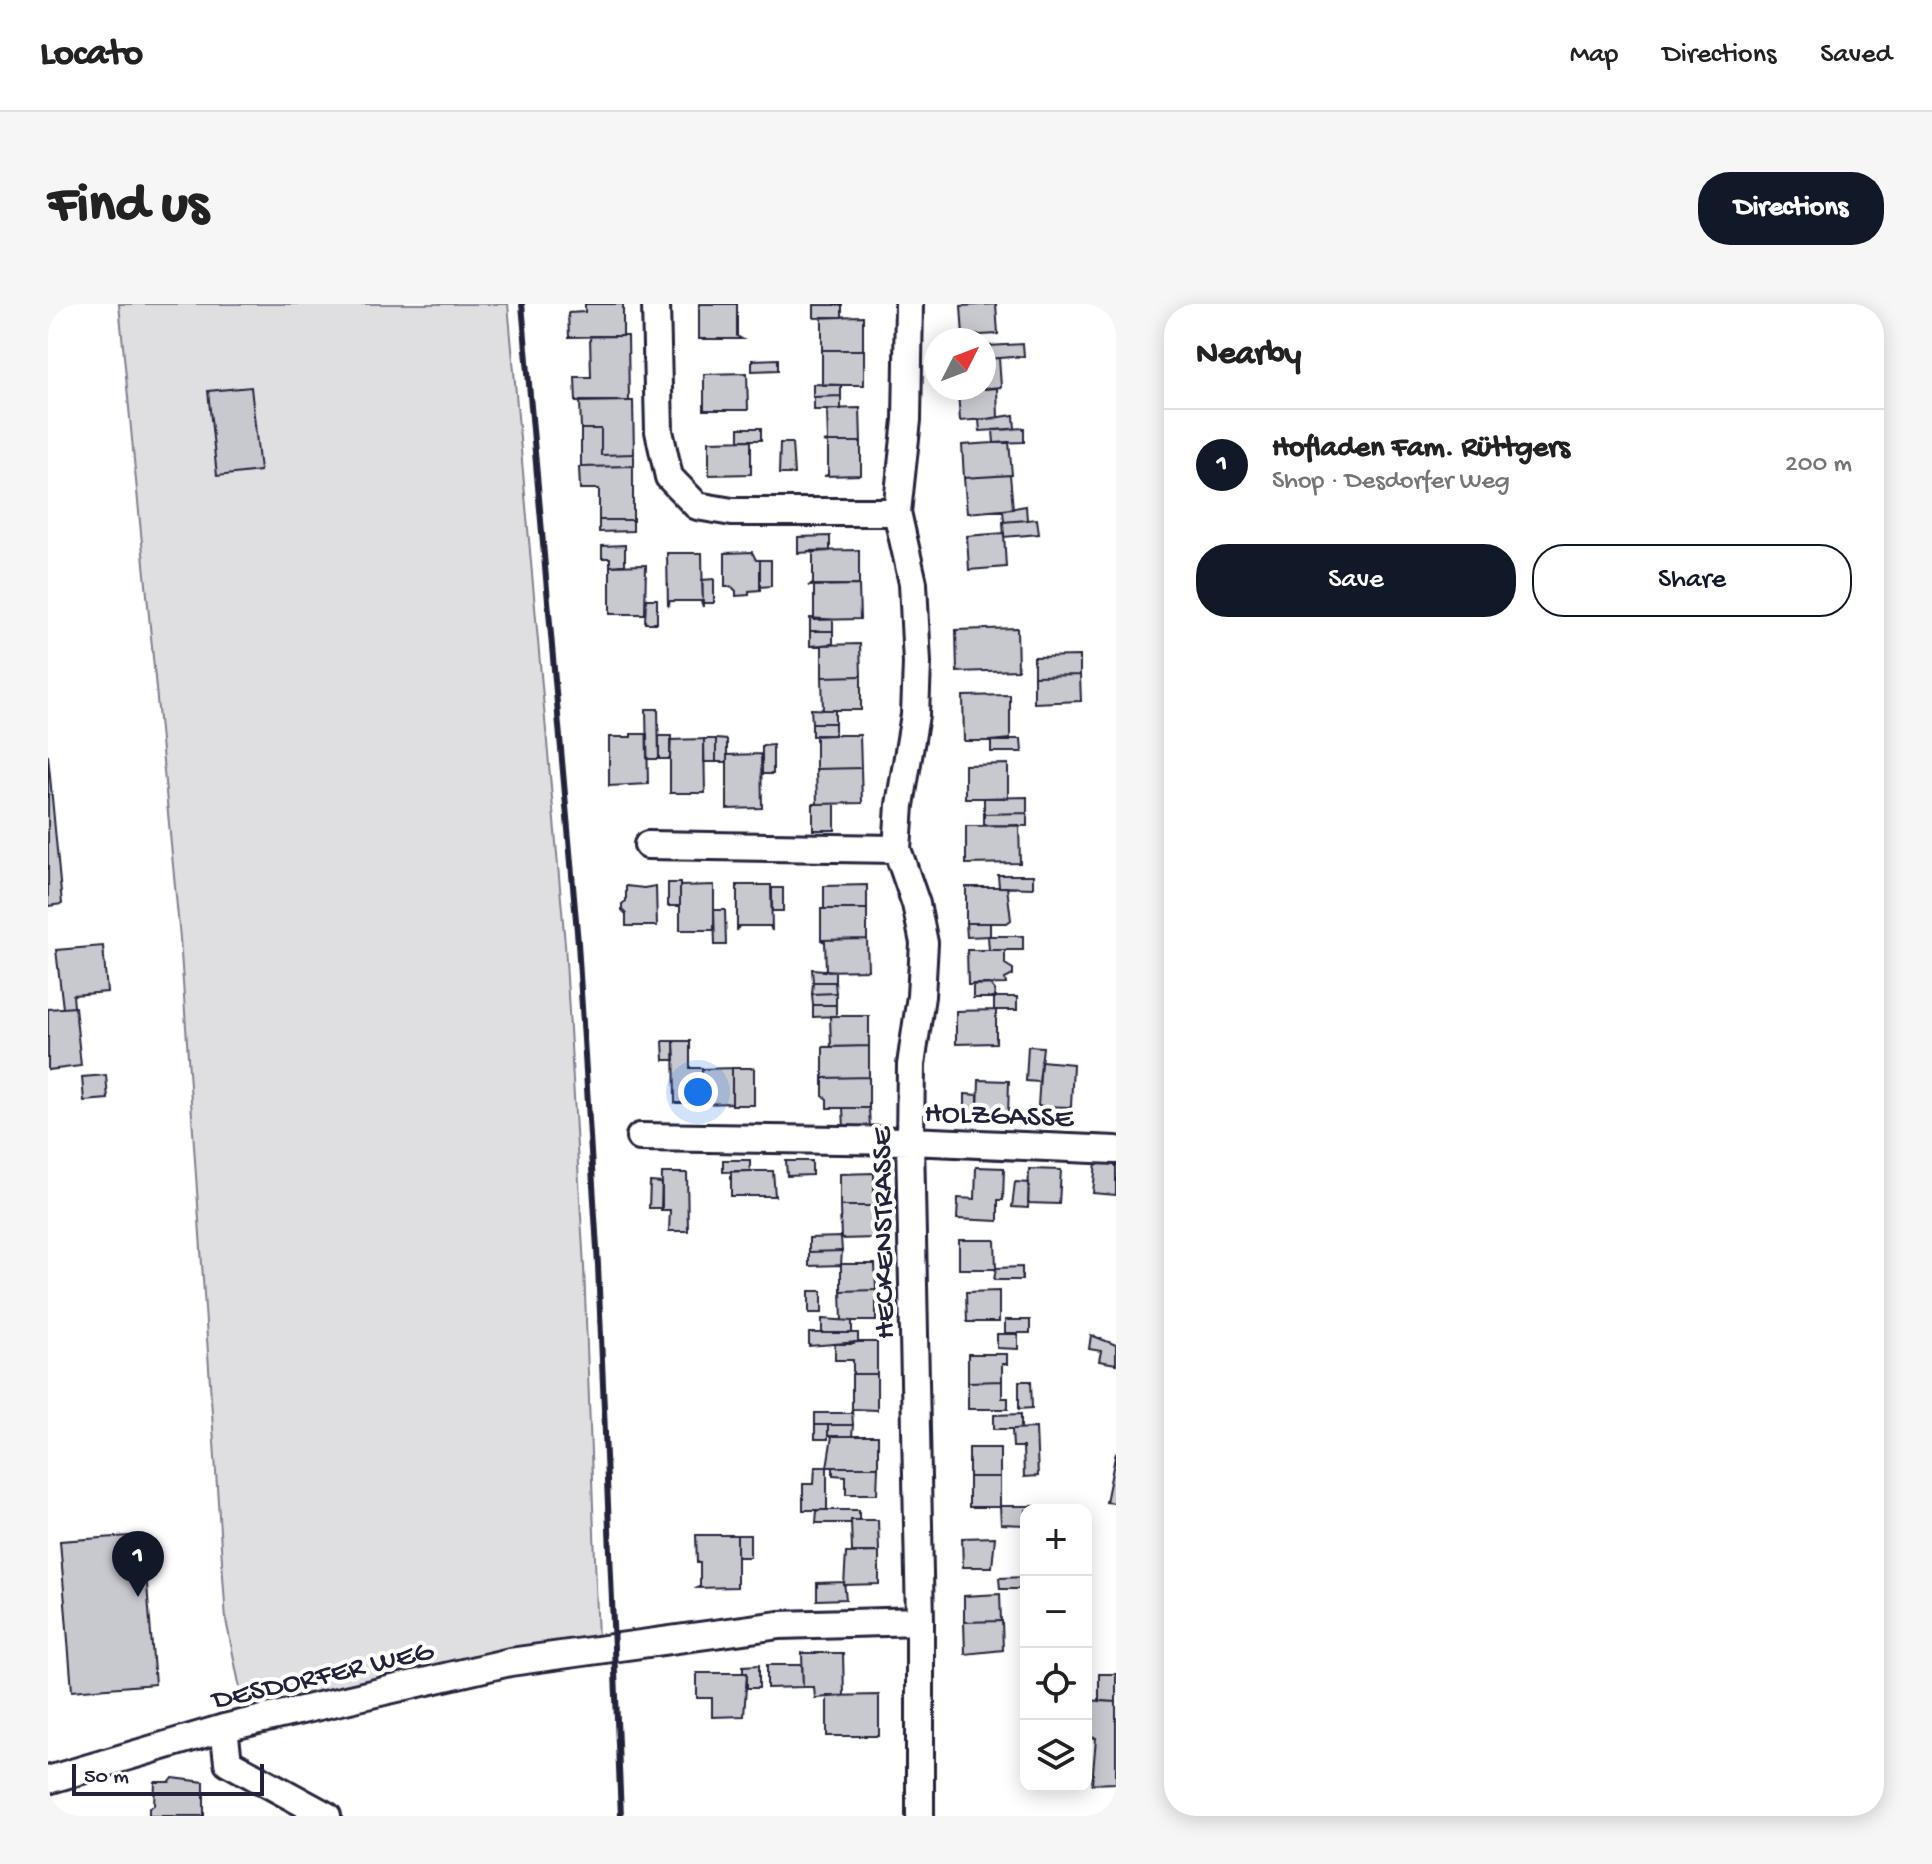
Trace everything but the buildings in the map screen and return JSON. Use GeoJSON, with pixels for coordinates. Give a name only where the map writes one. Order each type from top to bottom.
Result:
{"type":"FeatureCollection","features":[{"type":"Feature","properties":{"kind":"street"},"geometry":{"type":"LineString","coordinates":[[656,304],[659,431],[669,477],[697,506],[732,512],[897,512]]}},
{"type":"Feature","properties":{"kind":"street","name":"HECKENSTRASSE"},"geometry":{"type":"LineString","coordinates":[[909,304],[907,420],[897,512],[913,583],[917,663],[915,715],[900,805],[897,849],[916,904],[924,943],[921,996],[911,1065],[910,1141],[920,1621],[920,1816]]}},
{"type":"Feature","properties":{"kind":"street"},"geometry":{"type":"LineString","coordinates":[[648,845],[897,849]]}},
{"type":"Feature","properties":{"kind":"street","name":"HOLZGASSE"},"geometry":{"type":"LineString","coordinates":[[640,1137],[910,1141],[1116,1150]]}},
{"type":"Feature","properties":{"kind":"street","name":"DESDORFER WEG"},"geometry":{"type":"LineString","coordinates":[[48,1780],[224,1728],[510,1662],[779,1625],[920,1621]]}},
{"type":"Feature","properties":{"kind":"street"},"geometry":{"type":"LineString","coordinates":[[224,1728],[228,1762],[327,1816]]}},
{"type":"Feature","properties":{"kind":"shaded area"},"geometry":{"type":"Polygon","coordinates":[[[119,304],[508,304],[565,944],[584,1267],[598,1639],[509,1651],[244,1708],[226,1620],[180,938],[119,304]]]}},
{"type":"Feature","properties":{"kind":"railway"},"geometry":{"type":"LineString","coordinates":[[522,304],[578,943],[598,1265],[621,1816]]}},
{"type":"Feature","properties":{"kind":"place","name":"Hofladen Fam. Rüttgers"},"geometry":{"type":"Point","coordinates":[138,1597]}}]}
